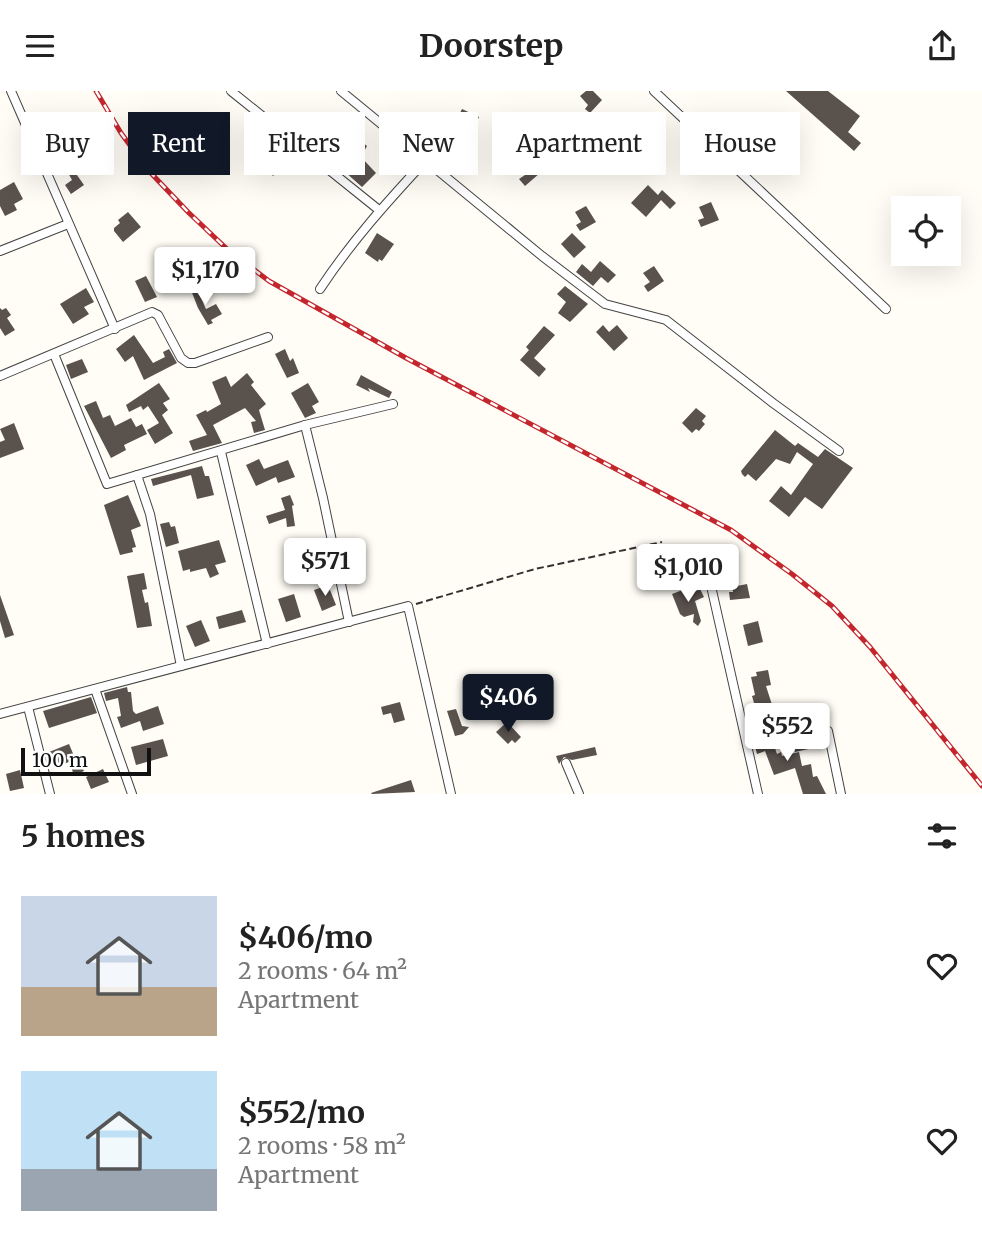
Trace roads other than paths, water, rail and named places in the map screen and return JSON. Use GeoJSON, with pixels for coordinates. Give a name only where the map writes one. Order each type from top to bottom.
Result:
{"type":"FeatureCollection","features":[{"type":"Feature","properties":{"kind":"street"},"geometry":{"type":"LineString","coordinates":[[11,91],[115,329]]}},
{"type":"Feature","properties":{"kind":"street"},"geometry":{"type":"LineString","coordinates":[[231,91],[379,210]]}},
{"type":"Feature","properties":{"kind":"street"},"geometry":{"type":"LineString","coordinates":[[343,91],[379,122]]}},
{"type":"Feature","properties":{"kind":"street"},"geometry":{"type":"LineString","coordinates":[[654,91],[886,309]]}},
{"type":"Feature","properties":{"kind":"street"},"geometry":{"type":"LineString","coordinates":[[320,289],[379,210],[412,175]]}},
{"type":"Feature","properties":{"kind":"street"},"geometry":{"type":"LineString","coordinates":[[443,175],[605,304],[666,320],[839,451]]}},
{"type":"Feature","properties":{"kind":"street"},"geometry":{"type":"LineString","coordinates":[[0,251],[68,224]]}},
{"type":"Feature","properties":{"kind":"street"},"geometry":{"type":"LineString","coordinates":[[0,376],[152,312],[158,315],[181,358],[188,363],[195,363],[268,337]]}},
{"type":"Feature","properties":{"kind":"street"},"geometry":{"type":"LineString","coordinates":[[54,354],[107,484],[305,425],[393,404]]}},
{"type":"Feature","properties":{"kind":"street"},"geometry":{"type":"LineString","coordinates":[[305,425],[349,622]]}},
{"type":"Feature","properties":{"kind":"street"},"geometry":{"type":"LineString","coordinates":[[221,452],[267,645]]}},
{"type":"Feature","properties":{"kind":"street"},"geometry":{"type":"LineString","coordinates":[[137,475],[150,514],[181,666]]}},
{"type":"Feature","properties":{"kind":"street"},"geometry":{"type":"LineString","coordinates":[[704,555],[758,794]]}},
{"type":"Feature","properties":{"kind":"street"},"geometry":{"type":"LineString","coordinates":[[0,714],[408,606],[451,794]]}},
{"type":"Feature","properties":{"kind":"street"},"geometry":{"type":"LineString","coordinates":[[95,688],[132,794]]}},
{"type":"Feature","properties":{"kind":"street"},"geometry":{"type":"LineString","coordinates":[[28,707],[50,794]]}},
{"type":"Feature","properties":{"kind":"street"},"geometry":{"type":"LineString","coordinates":[[828,731],[841,794]]}},
{"type":"Feature","properties":{"kind":"street"},"geometry":{"type":"LineString","coordinates":[[566,764],[579,794]]}},
{"type":"Feature","properties":{"kind":"railway"},"geometry":{"type":"LineString","coordinates":[[96,91],[121,133],[148,170],[228,250],[269,281],[406,358],[731,530],[792,574],[832,606],[870,647],[982,786]]}}]}
